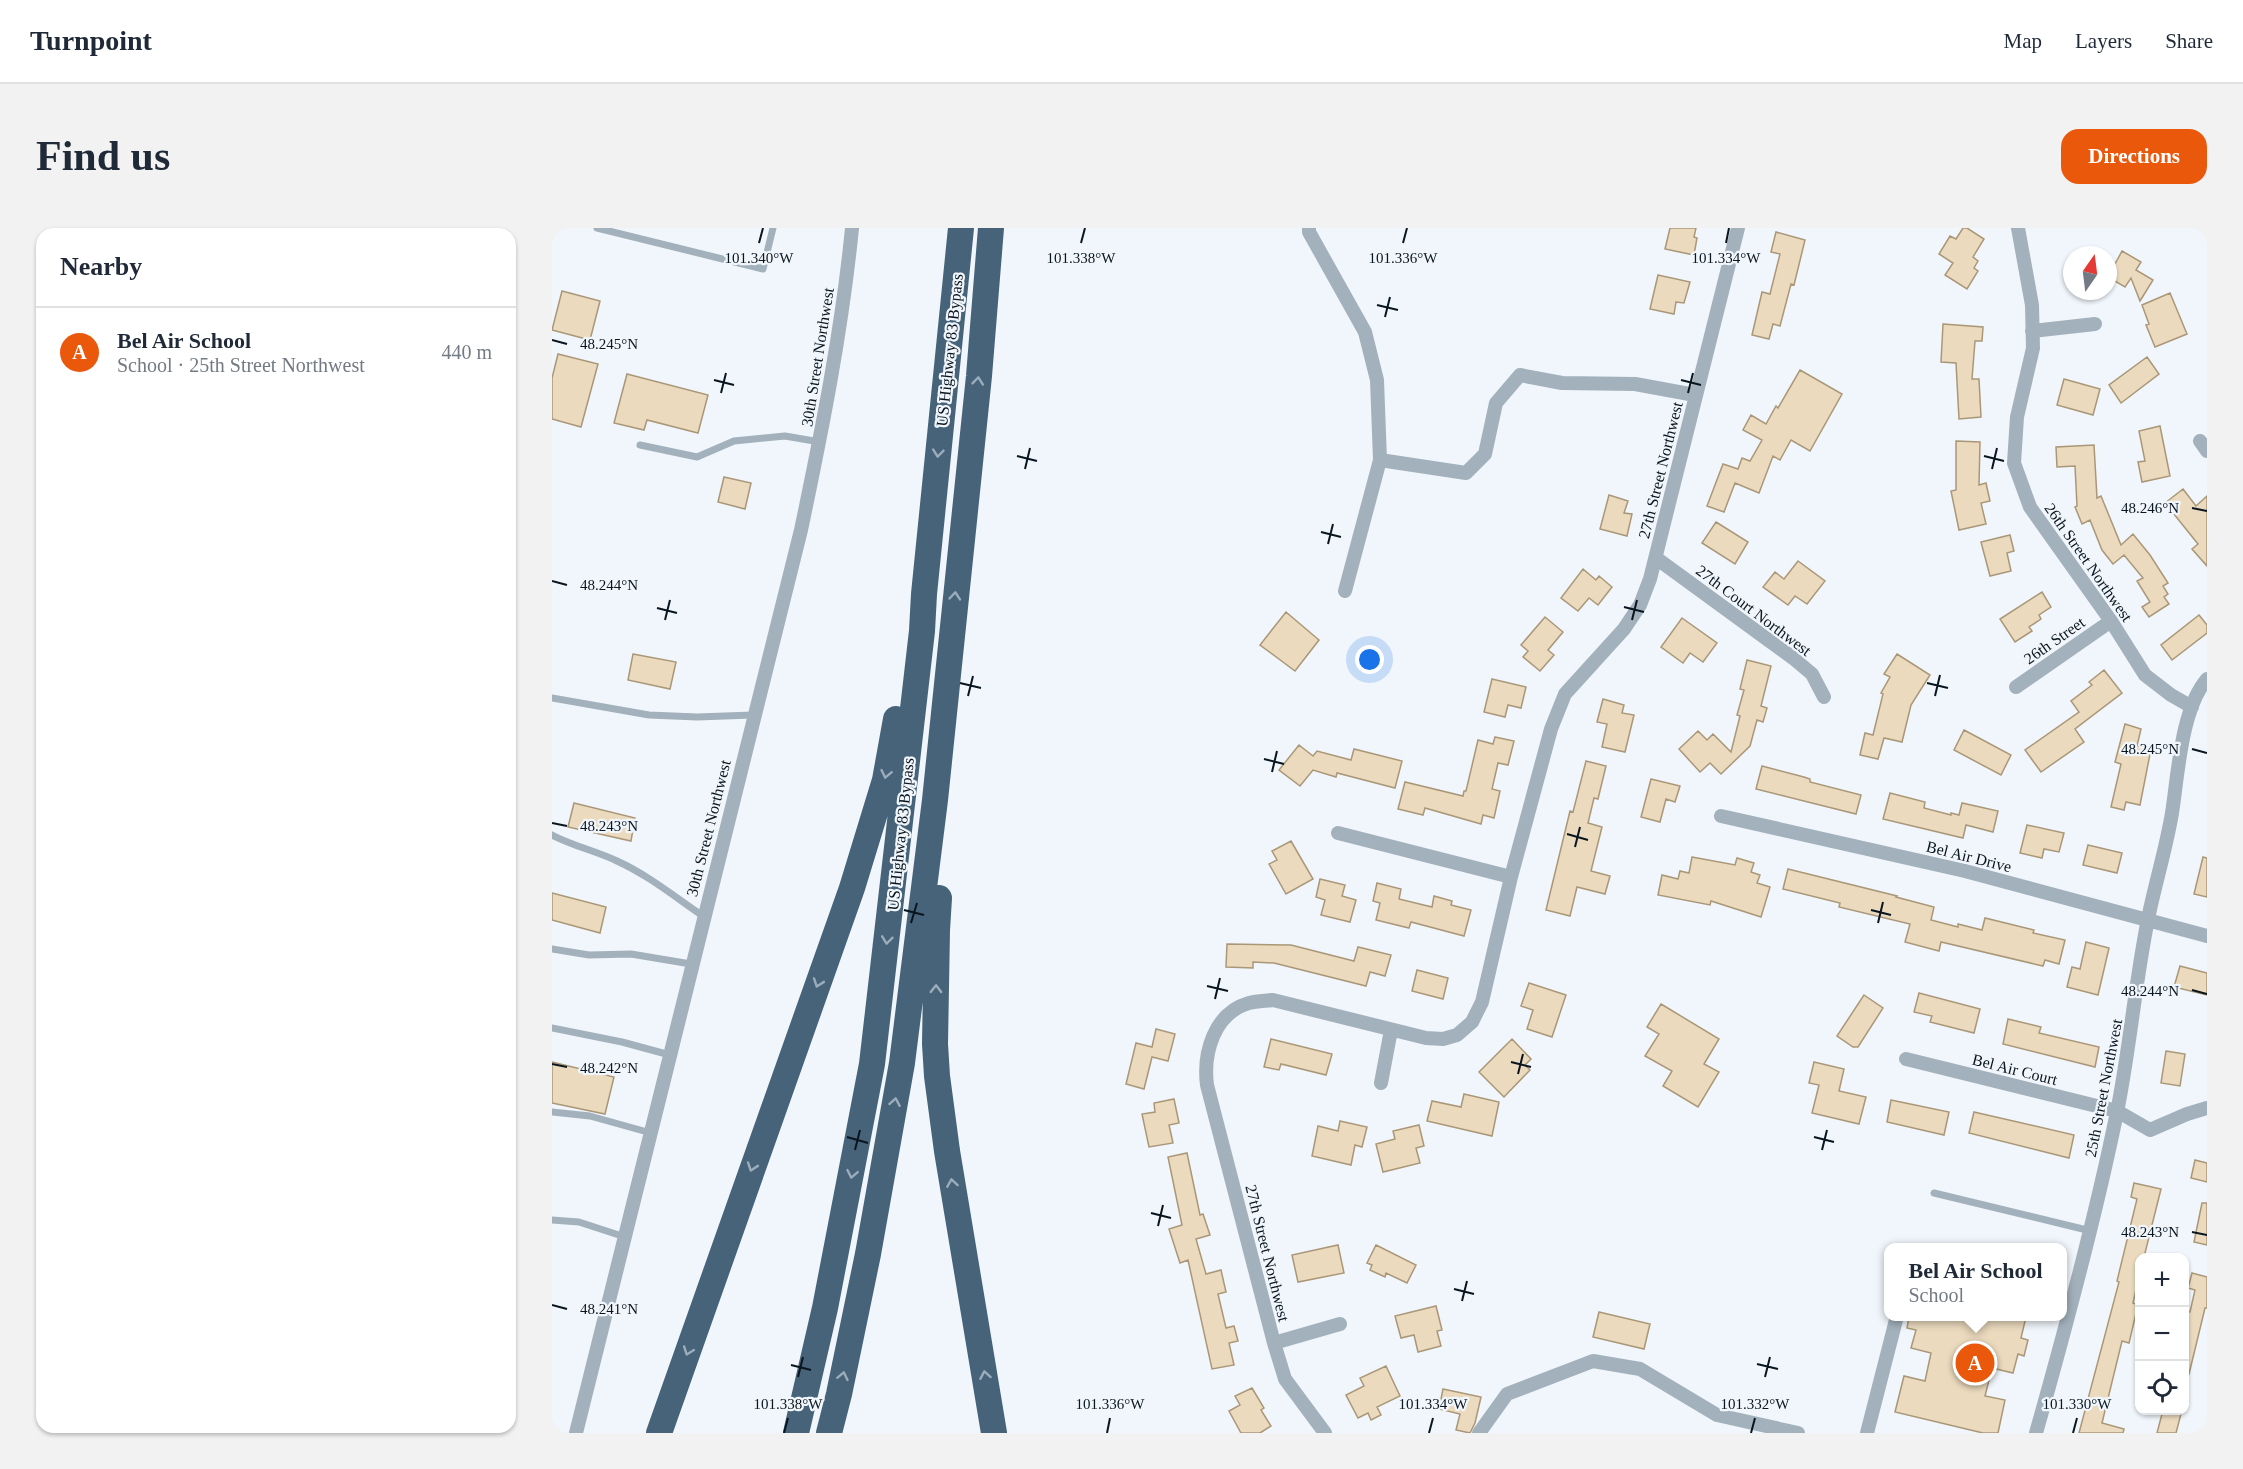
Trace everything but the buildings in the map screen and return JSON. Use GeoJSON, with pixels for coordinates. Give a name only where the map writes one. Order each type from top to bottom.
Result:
{"type":"FeatureCollection","features":[{"type":"Feature","properties":{"kind":"highway","name":"US Highway 83 Bypass"},"geometry":{"type":"LineString","coordinates":[[796,1433],[825,1308],[872,1065],[917,679],[961,228]]}},
{"type":"Feature","properties":{"kind":"highway","name":"US Highway 83 Bypass"},"geometry":{"type":"LineString","coordinates":[[829,1433],[868,1254],[902,1063],[951,642],[979,376],[991,228]]}},
{"type":"Feature","properties":{"kind":"highway"},"geometry":{"type":"LineString","coordinates":[[659,1433],[852,888],[875,816],[892,747],[907,646],[924,594]]}},
{"type":"Feature","properties":{"kind":"highway"},"geometry":{"type":"LineString","coordinates":[[951,642],[954,708],[937,930],[935,1044],[947,1151],[994,1433]]}},
{"type":"Feature","properties":{"kind":"street","name":"30th Street Northwest"},"geometry":{"type":"LineString","coordinates":[[576,1433],[691,964],[801,530],[820,442],[852,228]]}},
{"type":"Feature","properties":{"kind":"street"},"geometry":{"type":"LineString","coordinates":[[1309,228],[1327,268],[1365,332],[1377,380],[1380,460],[1345,591]]}},
{"type":"Feature","properties":{"kind":"street","name":"27th Street Northwest"},"geometry":{"type":"LineString","coordinates":[[1512,878],[1551,729],[1564,694],[1624,628],[1640,605],[1656,558],[1738,228]]}},
{"type":"Feature","properties":{"kind":"street","name":"26th Street Northwest"},"geometry":{"type":"LineString","coordinates":[[2018,228],[2032,305],[2033,348],[2018,417],[2014,462],[2030,507],[2111,621],[2145,675],[2171,696],[2192,707]]}},
{"type":"Feature","properties":{"kind":"street"},"geometry":{"type":"LineString","coordinates":[[2032,331],[2095,324]]}},
{"type":"Feature","properties":{"kind":"street"},"geometry":{"type":"LineString","coordinates":[[1380,460],[1466,473],[1485,454],[1496,403],[1520,375],[1562,383],[1635,384],[1695,395]]}},
{"type":"Feature","properties":{"kind":"street","name":"27th Court Northwest"},"geometry":{"type":"LineString","coordinates":[[1656,558],[1793,658],[1812,674],[1824,697]]}},
{"type":"Feature","properties":{"kind":"street","name":"26th Street"},"geometry":{"type":"LineString","coordinates":[[2016,687],[2111,621]]}},
{"type":"Feature","properties":{"kind":"street","name":"25th Street Northwest"},"geometry":{"type":"LineString","coordinates":[[2036,1433],[2074,1299],[2117,1111],[2148,921],[2172,815],[2180,748],[2192,707],[2202,684],[2207,679]]}},
{"type":"Feature","properties":{"kind":"street","name":"Bel Air Drive"},"geometry":{"type":"LineString","coordinates":[[1721,816],[1965,871],[2207,936]]}},
{"type":"Feature","properties":{"kind":"street"},"geometry":{"type":"LineString","coordinates":[[1338,833],[1512,878],[1482,1002],[1472,1022],[1457,1035],[1443,1039],[1426,1038],[1391,1030],[1382,1083]]}},
{"type":"Feature","properties":{"kind":"street","name":"27th Street Northwest"},"geometry":{"type":"LineString","coordinates":[[1324,1433],[1285,1379],[1274,1343],[1207,1085],[1205,1070],[1207,1048],[1225,1016],[1248,1004],[1273,1000],[1391,1030]]}},
{"type":"Feature","properties":{"kind":"street","name":"Bel Air Court"},"geometry":{"type":"LineString","coordinates":[[1906,1059],[2117,1111],[2150,1130],[2207,1108]]}},
{"type":"Feature","properties":{"kind":"street"},"geometry":{"type":"LineString","coordinates":[[2067,1294],[2074,1299]]}},
{"type":"Feature","properties":{"kind":"street"},"geometry":{"type":"LineString","coordinates":[[1867,1433],[1896,1321]]}},
{"type":"Feature","properties":{"kind":"street"},"geometry":{"type":"LineString","coordinates":[[1274,1343],[1340,1324]]}},
{"type":"Feature","properties":{"kind":"street"},"geometry":{"type":"LineString","coordinates":[[1479,1433],[1507,1394],[1593,1361],[1640,1369],[1717,1415],[1798,1433]]}},
{"type":"Feature","properties":{"kind":"lane"},"geometry":{"type":"LineString","coordinates":[[597,228],[762,269],[773,228]]}},
{"type":"Feature","properties":{"kind":"lane"},"geometry":{"type":"LineString","coordinates":[[640,445],[697,457],[734,441],[785,436],[820,442]]}},
{"type":"Feature","properties":{"kind":"lane"},"geometry":{"type":"LineString","coordinates":[[552,698],[649,715],[753,716]]}},
{"type":"Feature","properties":{"kind":"lane"},"geometry":{"type":"LineString","coordinates":[[552,836],[616,860],[645,876],[703,916]]}},
{"type":"Feature","properties":{"kind":"lane"},"geometry":{"type":"LineString","coordinates":[[552,949],[589,955],[631,954],[691,964]]}},
{"type":"Feature","properties":{"kind":"lane"},"geometry":{"type":"LineString","coordinates":[[552,1028],[622,1042],[670,1055]]}},
{"type":"Feature","properties":{"kind":"lane"},"geometry":{"type":"LineString","coordinates":[[552,1112],[590,1116],[651,1133]]}},
{"type":"Feature","properties":{"kind":"lane"},"geometry":{"type":"LineString","coordinates":[[1934,1193],[2091,1231]]}},
{"type":"Feature","properties":{"kind":"lane"},"geometry":{"type":"LineString","coordinates":[[552,1220],[579,1222],[625,1237]]}},
{"type":"Feature","properties":{"kind":"place","name":"Bel Air School"},"geometry":{"type":"Point","coordinates":[1975,1363]}}]}
